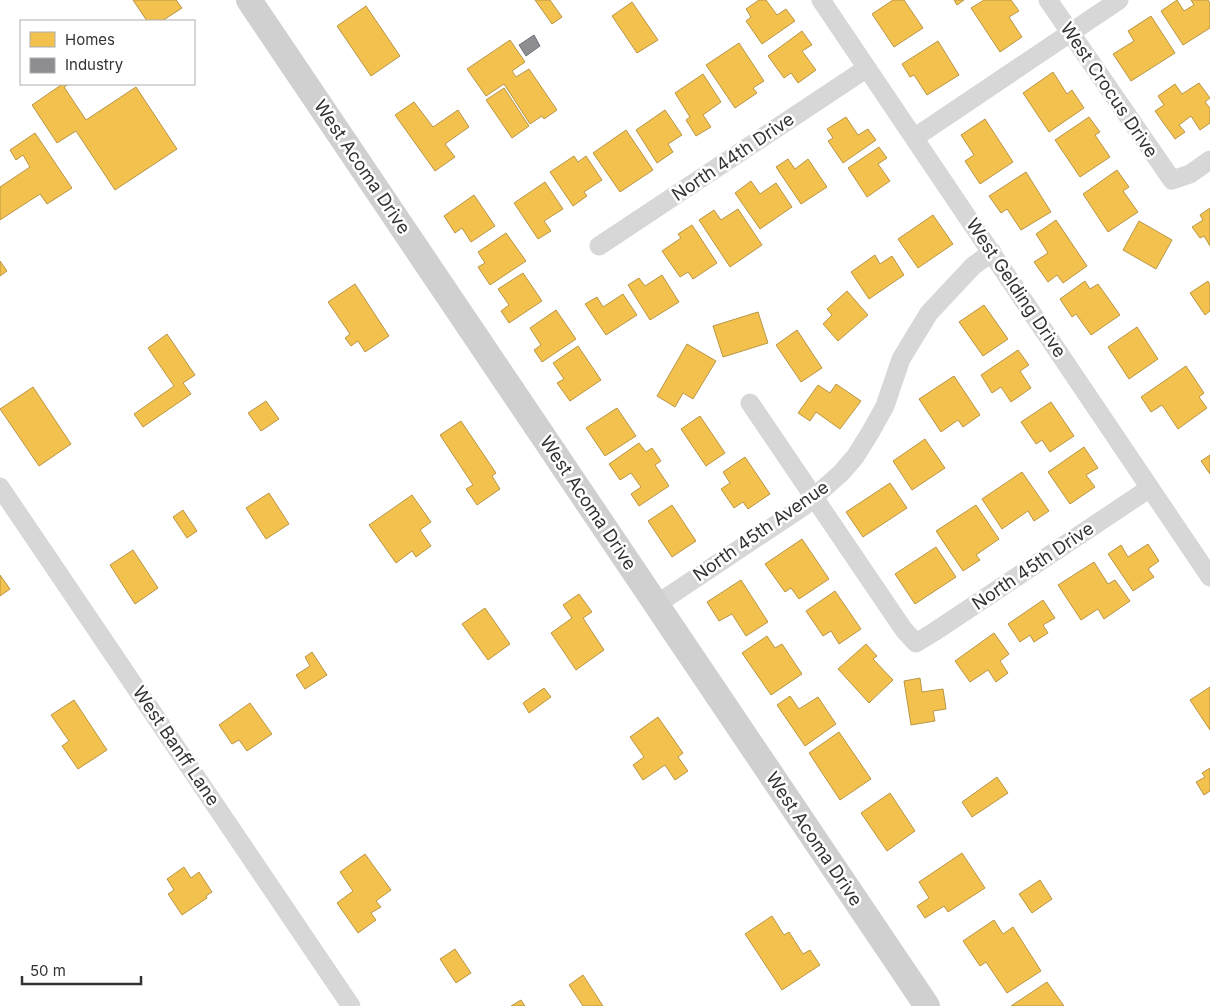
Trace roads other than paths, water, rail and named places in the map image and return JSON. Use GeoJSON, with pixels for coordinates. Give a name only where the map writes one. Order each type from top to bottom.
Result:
{"type":"FeatureCollection","features":[{"type":"Feature","properties":{"kind":"street","name":"West Acoma Drive"},"geometry":{"type":"LineString","coordinates":[[249,0],[927,1006]]}},
{"type":"Feature","properties":{"kind":"street","name":"West Gelding Drive"},"geometry":{"type":"LineString","coordinates":[[821,0],[1210,577]]}},
{"type":"Feature","properties":{"kind":"street","name":"West Crocus Drive"},"geometry":{"type":"LineString","coordinates":[[1048,0],[1172,180],[1190,174],[1210,160]]}},
{"type":"Feature","properties":{"kind":"street"},"geometry":{"type":"LineString","coordinates":[[914,138],[1119,0]]}},
{"type":"Feature","properties":{"kind":"street","name":"North 44th Drive"},"geometry":{"type":"LineString","coordinates":[[599,246],[867,68]]}},
{"type":"Feature","properties":{"kind":"street","name":"North 45th Avenue"},"geometry":{"type":"LineString","coordinates":[[657,604],[815,498],[841,473],[870,433],[885,406],[901,359],[903,339],[973,266],[992,252]]}},
{"type":"Feature","properties":{"kind":"street"},"geometry":{"type":"LineString","coordinates":[[750,403],[815,498]]}},
{"type":"Feature","properties":{"kind":"street","name":"West Banff Lane"},"geometry":{"type":"LineString","coordinates":[[0,487],[351,1006]]}},
{"type":"Feature","properties":{"kind":"street","name":"North 45th Drive"},"geometry":{"type":"LineString","coordinates":[[815,498],[904,630],[916,642],[934,632],[1150,488]]}}]}
